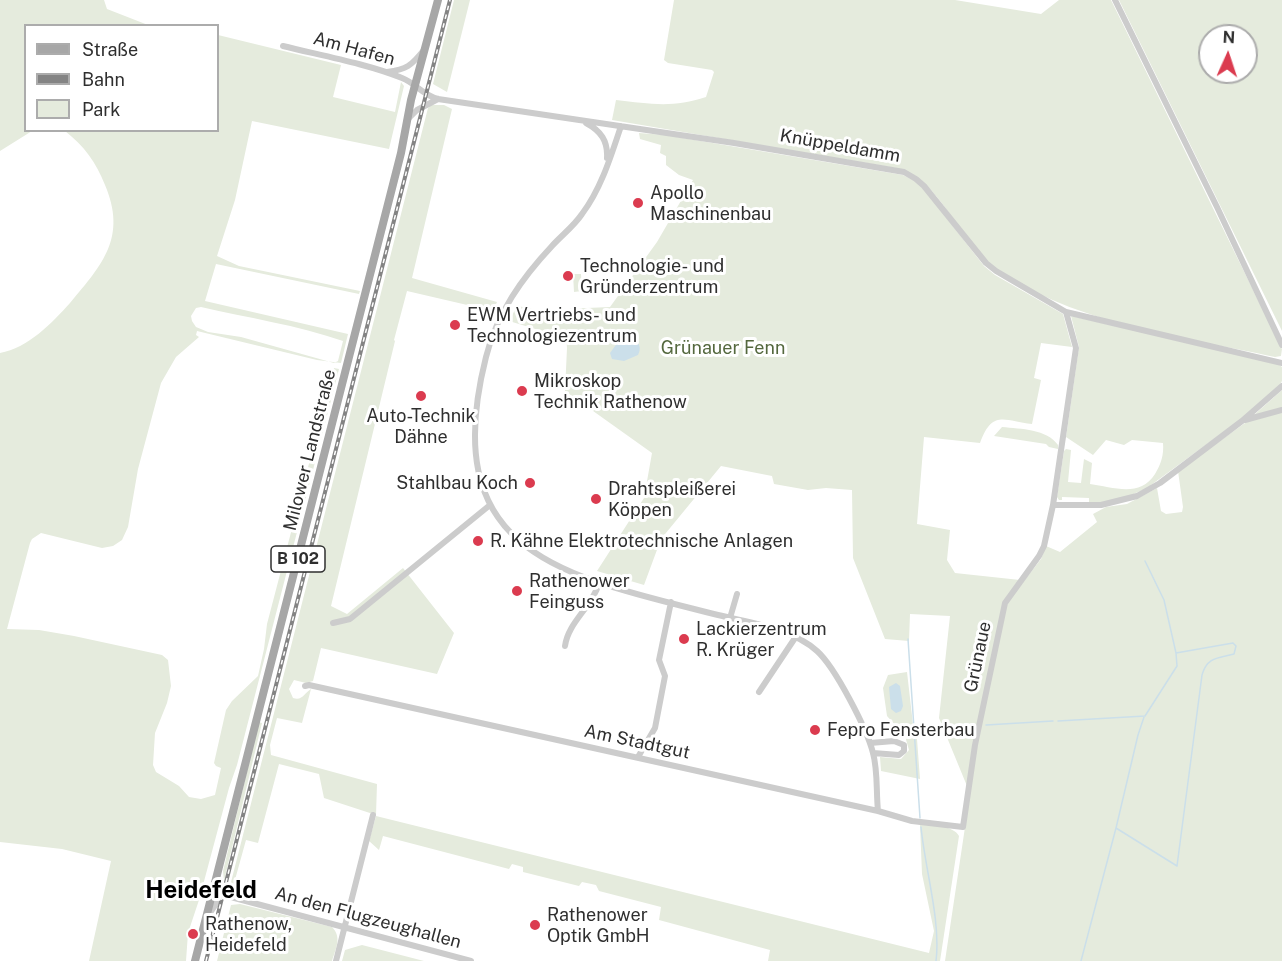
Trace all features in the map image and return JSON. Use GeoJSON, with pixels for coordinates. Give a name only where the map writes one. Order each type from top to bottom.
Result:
{"type":"FeatureCollection","features":[{"type":"Feature","properties":{"kind":"main road","name":"Milower Landstraße"},"geometry":{"type":"LineString","coordinates":[[195,961],[438,0]]}},
{"type":"Feature","properties":{"kind":"street"},"geometry":{"type":"LineString","coordinates":[[1115,0],[1218,207],[1282,345]]}},
{"type":"Feature","properties":{"kind":"street","name":"Am Hafen"},"geometry":{"type":"LineString","coordinates":[[283,46],[386,72],[415,86]]}},
{"type":"Feature","properties":{"kind":"street","name":"Milower Landstraße"},"geometry":{"type":"LineString","coordinates":[[386,72],[404,69],[414,62],[425,48]]}},
{"type":"Feature","properties":{"kind":"street"},"geometry":{"type":"LineString","coordinates":[[415,86],[425,95],[438,99],[621,126],[592,199],[582,215],[519,285],[500,316],[489,345],[478,396],[474,446],[480,482],[490,505],[514,536],[531,551],[554,565],[599,583],[730,618],[795,638],[812,646],[825,660],[870,743],[873,753],[878,811]]}},
{"type":"Feature","properties":{"kind":"street"},"geometry":{"type":"LineString","coordinates":[[407,120],[417,110],[438,99]]}},
{"type":"Feature","properties":{"kind":"street"},"geometry":{"type":"LineString","coordinates":[[580,120],[596,129],[603,137],[607,155],[605,170]]}},
{"type":"Feature","properties":{"kind":"street","name":"Knüppeldamm"},"geometry":{"type":"LineString","coordinates":[[621,126],[904,172],[924,186],[986,263],[996,272],[1066,312],[1282,363]]}},
{"type":"Feature","properties":{"kind":"street","name":"Grünaue"},"geometry":{"type":"LineString","coordinates":[[963,827],[975,745],[1005,603],[1040,556],[1053,505],[1076,348],[1066,312]]}},
{"type":"Feature","properties":{"kind":"street"},"geometry":{"type":"LineString","coordinates":[[1053,505],[1101,505],[1137,496],[1160,483],[1242,421],[1282,386]]}},
{"type":"Feature","properties":{"kind":"street"},"geometry":{"type":"LineString","coordinates":[[1242,421],[1282,410]]}},
{"type":"Feature","properties":{"kind":"street"},"geometry":{"type":"LineString","coordinates":[[333,623],[350,619],[490,505]]}},
{"type":"Feature","properties":{"kind":"street"},"geometry":{"type":"LineString","coordinates":[[565,646],[569,633],[590,603],[599,583]]}},
{"type":"Feature","properties":{"kind":"street"},"geometry":{"type":"LineString","coordinates":[[730,618],[737,594]]}},
{"type":"Feature","properties":{"kind":"street"},"geometry":{"type":"LineString","coordinates":[[638,757],[655,728],[665,676],[659,660],[670,602]]}},
{"type":"Feature","properties":{"kind":"street"},"geometry":{"type":"LineString","coordinates":[[759,692],[795,638]]}},
{"type":"Feature","properties":{"kind":"street","name":"Am Stadtgut"},"geometry":{"type":"LineString","coordinates":[[305,686],[309,685],[638,757],[878,811],[912,821],[963,827]]}},
{"type":"Feature","properties":{"kind":"street"},"geometry":{"type":"LineString","coordinates":[[870,743],[894,741],[904,746],[904,751],[899,756],[873,753]]}},
{"type":"Feature","properties":{"kind":"street"},"geometry":{"type":"LineString","coordinates":[[336,961],[373,815]]}},
{"type":"Feature","properties":{"kind":"street","name":"An den Flugzeughallen"},"geometry":{"type":"LineString","coordinates":[[213,892],[471,961]]}},
{"type":"Feature","properties":{"kind":"street"},"geometry":{"type":"LineString","coordinates":[[206,917],[223,894]]}},
{"type":"Feature","properties":{"kind":"green space"},"geometry":{"type":"Polygon","coordinates":[[[0,0],[104,0],[107,9],[145,24],[24,24],[24,132],[30,132],[0,151],[0,0]]]}},
{"type":"Feature","properties":{"kind":"green space"},"geometry":{"type":"Polygon","coordinates":[[[454,0],[470,0],[447,92],[433,84],[454,0]]]}},
{"type":"Feature","properties":{"kind":"green space"},"geometry":{"type":"Polygon","coordinates":[[[674,0],[955,0],[1041,14],[1059,0],[1111,0],[1282,349],[1281,356],[1275,357],[1131,326],[1061,304],[1028,288],[988,262],[927,186],[896,168],[612,120],[616,100],[672,104],[706,97],[714,72],[712,70],[668,63],[664,60],[674,0]]]}},
{"type":"Feature","properties":{"kind":"green space"},"geometry":{"type":"Polygon","coordinates":[[[1119,0],[1282,0],[1282,331],[1119,0]]]}},
{"type":"Feature","properties":{"kind":"green space"},"geometry":{"type":"Polygon","coordinates":[[[219,35],[341,65],[333,97],[395,112],[401,82],[404,86],[389,149],[252,121],[235,200],[217,256],[239,266],[360,291],[359,294],[216,264],[205,301],[348,334],[341,363],[335,362],[338,361],[343,341],[290,326],[201,307],[196,308],[191,316],[192,321],[196,327],[208,332],[241,337],[328,361],[197,331],[196,335],[199,337],[176,357],[161,383],[138,469],[128,527],[122,540],[113,546],[102,548],[41,533],[32,539],[7,629],[39,630],[162,655],[168,660],[171,686],[155,733],[153,765],[156,772],[179,786],[189,797],[201,799],[215,795],[221,768],[214,763],[226,710],[258,676],[267,624],[334,368],[339,369],[237,765],[188,933],[186,961],[89,961],[111,861],[62,849],[0,842],[0,353],[30,340],[63,311],[82,289],[108,249],[113,220],[111,203],[93,162],[66,132],[219,132],[219,35]]]}},
{"type":"Feature","properties":{"kind":"green space"},"geometry":{"type":"Polygon","coordinates":[[[431,105],[444,105],[452,109],[412,278],[497,302],[493,311],[407,291],[331,606],[347,614],[403,568],[454,633],[437,674],[321,648],[313,681],[306,683],[294,680],[289,689],[293,698],[296,699],[301,698],[311,689],[302,723],[277,718],[270,745],[271,755],[377,784],[376,815],[324,798],[319,774],[279,764],[258,843],[246,840],[233,887],[230,886],[428,108],[431,105]]]}},
{"type":"Feature","properties":{"kind":"green space","name":"Grünauer Fenn"},"geometry":{"type":"Polygon","coordinates":[[[639,133],[665,135],[903,175],[923,188],[984,266],[995,275],[1063,314],[1072,347],[1041,343],[1034,378],[1041,380],[1032,424],[1006,420],[994,421],[984,433],[980,443],[924,437],[917,524],[950,530],[947,560],[955,573],[1020,580],[1004,602],[967,786],[939,718],[950,616],[910,614],[909,641],[885,639],[853,558],[852,490],[826,488],[808,490],[774,484],[772,476],[721,466],[661,539],[644,585],[597,571],[644,498],[652,453],[565,391],[566,336],[555,335],[509,321],[517,306],[540,310],[610,307],[657,242],[693,180],[679,175],[666,165],[666,156],[660,153],[661,145],[640,139],[639,133]]]}},
{"type":"Feature","properties":{"kind":"green space"},"geometry":{"type":"Polygon","coordinates":[[[573,274],[581,274],[582,291],[574,292],[573,274]]]}},
{"type":"Feature","properties":{"kind":"green space"},"geometry":{"type":"Polygon","coordinates":[[[1071,316],[1277,363],[1282,367],[1282,381],[1278,388],[1241,419],[1147,488],[1127,497],[1103,502],[1089,502],[1089,498],[1062,497],[1062,500],[1059,500],[1057,497],[1066,449],[1071,450],[1068,482],[1081,483],[1084,459],[1092,463],[1090,484],[1126,489],[1134,489],[1149,481],[1159,467],[1163,452],[1163,443],[1132,440],[1124,445],[1106,440],[1093,455],[1066,437],[1079,347],[1071,316]]]}},
{"type":"Feature","properties":{"kind":"green space"},"geometry":{"type":"Polygon","coordinates":[[[1282,390],[1282,961],[945,961],[977,747],[1007,603],[1041,559],[1046,546],[1060,552],[1097,522],[1093,514],[1106,507],[1127,504],[1157,488],[1161,511],[1166,514],[1182,512],[1178,471],[1245,423],[1282,390]]]}},
{"type":"Feature","properties":{"kind":"green space"},"geometry":{"type":"Polygon","coordinates":[[[1002,427],[1040,433],[1053,440],[1058,445],[1058,449],[1046,444],[994,436],[1002,427]]]}},
{"type":"Feature","properties":{"kind":"green space"},"geometry":{"type":"Polygon","coordinates":[[[907,672],[914,733],[917,739],[920,779],[881,771],[880,757],[901,759],[909,750],[905,736],[887,716],[883,688],[888,675],[907,672]]]}},
{"type":"Feature","properties":{"kind":"green space"},"geometry":{"type":"Polygon","coordinates":[[[259,722],[262,723],[224,881],[223,871],[259,722]]]}},
{"type":"Feature","properties":{"kind":"green space"},"geometry":{"type":"Polygon","coordinates":[[[376,816],[929,953],[934,931],[922,874],[920,825],[947,828],[959,836],[940,961],[768,961],[770,950],[659,920],[661,907],[599,891],[596,885],[582,882],[579,886],[523,872],[523,867],[512,864],[509,869],[383,836],[379,850],[369,841],[376,816]]]}},
{"type":"Feature","properties":{"kind":"green space"},"geometry":{"type":"Polygon","coordinates":[[[240,904],[332,927],[337,939],[332,961],[217,961],[231,905],[240,904]]]}},
{"type":"Feature","properties":{"kind":"green space"},"geometry":{"type":"Polygon","coordinates":[[[362,945],[424,961],[342,961],[345,950],[362,945]]]}},
{"type":"Feature","properties":{"kind":"water"},"geometry":{"type":"Polygon","coordinates":[[[627,338],[634,339],[638,343],[640,349],[638,355],[624,361],[612,359],[610,353],[618,342],[627,338]]]}},
{"type":"Feature","properties":{"kind":"water"},"geometry":{"type":"Polygon","coordinates":[[[896,683],[900,686],[903,706],[901,711],[896,713],[891,709],[889,687],[896,683]]]}},
{"type":"Feature","properties":{"kind":"waterway"},"geometry":{"type":"LineString","coordinates":[[1058,721],[1145,716],[1177,666],[1164,600],[1145,561]]}},
{"type":"Feature","properties":{"kind":"waterway"},"geometry":{"type":"LineString","coordinates":[[908,639],[920,818]]}},
{"type":"Feature","properties":{"kind":"waterway"},"geometry":{"type":"LineString","coordinates":[[1081,961],[1116,828],[1177,866],[1202,675],[1210,662],[1234,654],[1236,646],[1233,643],[1176,653]]}},
{"type":"Feature","properties":{"kind":"waterway"},"geometry":{"type":"LineString","coordinates":[[1116,828],[1144,717]]}},
{"type":"Feature","properties":{"kind":"waterway"},"geometry":{"type":"LineString","coordinates":[[986,725],[1053,721]]}},
{"type":"Feature","properties":{"kind":"waterway"},"geometry":{"type":"LineString","coordinates":[[917,727],[973,725]]}},
{"type":"Feature","properties":{"kind":"waterway"},"geometry":{"type":"LineString","coordinates":[[921,827],[935,912],[936,961]]}},
{"type":"Feature","properties":{"kind":"railway"},"geometry":{"type":"LineString","coordinates":[[206,961],[450,0]]}},
{"type":"Feature","properties":{"kind":"place","name":"Apollo Maschinenbau"},"geometry":{"type":"Point","coordinates":[638,203]}},
{"type":"Feature","properties":{"kind":"place","name":"Technologie- und Gründerzentrum"},"geometry":{"type":"Point","coordinates":[568,276]}},
{"type":"Feature","properties":{"kind":"place","name":"EWM Vertriebs- und Technologiezentrum"},"geometry":{"type":"Point","coordinates":[455,325]}},
{"type":"Feature","properties":{"kind":"place","name":"Mikroskop Technik Rathenow"},"geometry":{"type":"Point","coordinates":[522,391]}},
{"type":"Feature","properties":{"kind":"place","name":"Auto-Technik Dähne"},"geometry":{"type":"Point","coordinates":[421,396]}},
{"type":"Feature","properties":{"kind":"place","name":"Stahlbau Koch"},"geometry":{"type":"Point","coordinates":[530,483]}},
{"type":"Feature","properties":{"kind":"place","name":"Drahtspleißerei Köppen"},"geometry":{"type":"Point","coordinates":[596,499]}},
{"type":"Feature","properties":{"kind":"place","name":"R. Kähne Elektrotechnische Anlagen"},"geometry":{"type":"Point","coordinates":[478,541]}},
{"type":"Feature","properties":{"kind":"place","name":"Rathenower Feinguss"},"geometry":{"type":"Point","coordinates":[517,591]}},
{"type":"Feature","properties":{"kind":"place","name":"Lackierzentrum R. Krüger"},"geometry":{"type":"Point","coordinates":[684,639]}},
{"type":"Feature","properties":{"kind":"place","name":"Fepro Fensterbau"},"geometry":{"type":"Point","coordinates":[815,730]}},
{"type":"Feature","properties":{"kind":"place","name":"Rathenower Optik GmbH"},"geometry":{"type":"Point","coordinates":[535,925]}},
{"type":"Feature","properties":{"kind":"place","name":"Rathenow, Heidefeld"},"geometry":{"type":"Point","coordinates":[193,934]}},
{"type":"Feature","properties":{"kind":"district","name":"Heidefeld"},"geometry":{"type":"Point","coordinates":[201,891]}}]}
